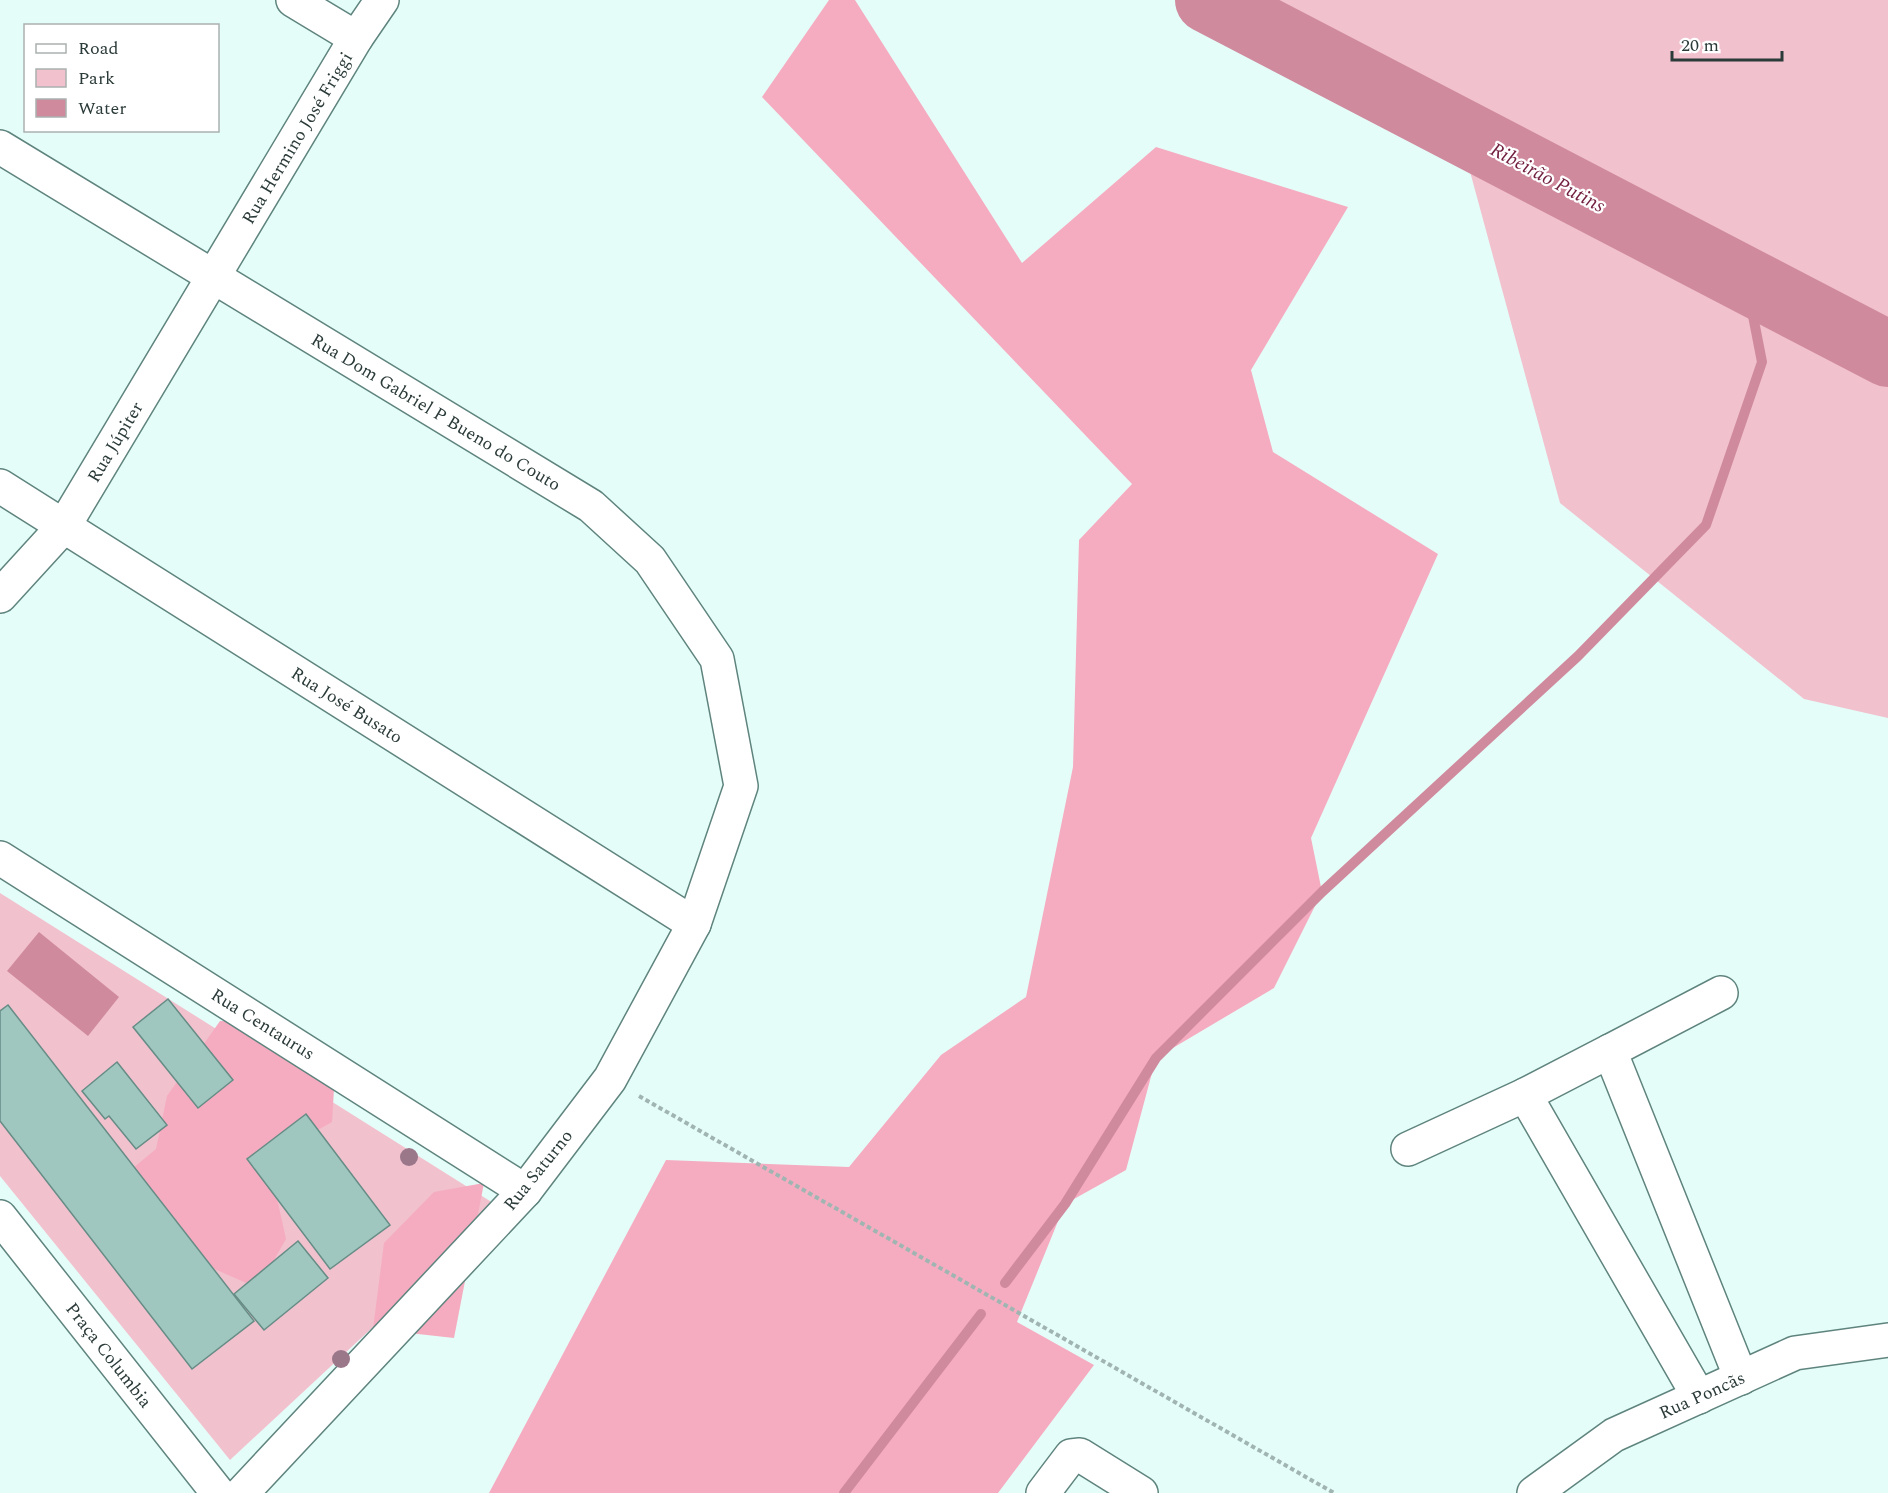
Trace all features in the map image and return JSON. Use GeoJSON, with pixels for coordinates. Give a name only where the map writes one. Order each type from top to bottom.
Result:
{"type":"FeatureCollection","features":[{"type":"Feature","properties":{"kind":"street"},"geometry":{"type":"LineString","coordinates":[[293,0],[356,38]]}},
{"type":"Feature","properties":{"kind":"street","name":"Rua Hermino José Friggi"},"geometry":{"type":"LineString","coordinates":[[214,277],[356,38],[382,0]]}},
{"type":"Feature","properties":{"kind":"street","name":"Rua Dom Gabriel P Bueno do Couto"},"geometry":{"type":"LineString","coordinates":[[0,147],[591,506],[650,560],[717,659],[741,786]]}},
{"type":"Feature","properties":{"kind":"street","name":"Rua Júpiter"},"geometry":{"type":"LineString","coordinates":[[0,596],[64,526],[214,277]]}},
{"type":"Feature","properties":{"kind":"street","name":"Rua José Busato"},"geometry":{"type":"LineString","coordinates":[[0,486],[694,924]]}},
{"type":"Feature","properties":{"kind":"street","name":"Rua Saturno"},"geometry":{"type":"LineString","coordinates":[[242,1493],[525,1191],[609,1079],[694,924],[741,786]]}},
{"type":"Feature","properties":{"kind":"street","name":"Rua Centaurus"},"geometry":{"type":"LineString","coordinates":[[0,858],[525,1191]]}},
{"type":"Feature","properties":{"kind":"street"},"geometry":{"type":"LineString","coordinates":[[1408,1149],[1525,1095],[1721,993]]}},
{"type":"Feature","properties":{"kind":"street"},"geometry":{"type":"LineString","coordinates":[[1610,1051],[1741,1378]]}},
{"type":"Feature","properties":{"kind":"street"},"geometry":{"type":"LineString","coordinates":[[1525,1095],[1699,1397]]}},
{"type":"Feature","properties":{"kind":"street","name":"Praça Columbia"},"geometry":{"type":"LineString","coordinates":[[0,1217],[218,1493]]}},
{"type":"Feature","properties":{"kind":"street","name":"Rua Poncãs"},"geometry":{"type":"LineString","coordinates":[[1534,1493],[1614,1435],[1795,1353],[1888,1340]]}},
{"type":"Feature","properties":{"kind":"street"},"geometry":{"type":"LineString","coordinates":[[1043,1493],[1071,1456],[1075,1454],[1141,1493]]}},
{"type":"Feature","properties":{"kind":"path"},"geometry":{"type":"LineString","coordinates":[[609,1079],[1334,1493]]}},
{"type":"Feature","properties":{"kind":"green space"},"geometry":{"type":"Polygon","coordinates":[[[1213,0],[1888,0],[1888,718],[1804,699],[1560,503],[1459,131],[1213,0]]]}},
{"type":"Feature","properties":{"kind":"green space"},"geometry":{"type":"Polygon","coordinates":[[[0,893],[501,1208],[230,1460],[0,1176],[0,893]]]}},
{"type":"Feature","properties":{"kind":"shaded area"},"geometry":{"type":"Polygon","coordinates":[[[829,0],[855,0],[1022,263],[1156,147],[1348,207],[1251,370],[1273,452],[1438,554],[1311,838],[1322,892],[1274,988],[1156,1058],[1126,1170],[1065,1204],[1017,1322],[1094,1365],[998,1493],[489,1493],[666,1160],[849,1167],[941,1055],[1026,997],[1073,767],[1079,540],[1132,484],[762,97],[829,0]]]}},
{"type":"Feature","properties":{"kind":"shaded area"},"geometry":{"type":"Polygon","coordinates":[[[220,1021],[290,1023],[336,1056],[332,1122],[268,1158],[286,1239],[258,1288],[148,1240],[110,1187],[156,1149],[167,1096],[220,1021]]]}},
{"type":"Feature","properties":{"kind":"shaded area"},"geometry":{"type":"Polygon","coordinates":[[[484,1183],[454,1338],[373,1329],[384,1243],[434,1192],[484,1183]]]}},
{"type":"Feature","properties":{"kind":"water"},"geometry":{"type":"Polygon","coordinates":[[[39,932],[119,997],[88,1036],[7,971],[39,932]]]}},
{"type":"Feature","properties":{"kind":"building"},"geometry":{"type":"Polygon","coordinates":[[[168,999],[233,1080],[198,1108],[133,1027],[168,999]]]}},
{"type":"Feature","properties":{"kind":"building"},"geometry":{"type":"Polygon","coordinates":[[[8,1005],[254,1321],[192,1369],[0,1121],[0,1011],[8,1005]]]}},
{"type":"Feature","properties":{"kind":"building"},"geometry":{"type":"Polygon","coordinates":[[[117,1062],[167,1125],[136,1149],[109,1116],[105,1119],[82,1091],[117,1062]]]}},
{"type":"Feature","properties":{"kind":"building"},"geometry":{"type":"Polygon","coordinates":[[[306,1114],[390,1225],[330,1269],[247,1159],[306,1114]]]}},
{"type":"Feature","properties":{"kind":"building"},"geometry":{"type":"Polygon","coordinates":[[[298,1241],[328,1278],[264,1330],[234,1294],[298,1241]]]}},
{"type":"Feature","properties":{"kind":"waterway","name":"Ribeirão Putins"},"geometry":{"type":"LineString","coordinates":[[1208,0],[1888,354]]}},
{"type":"Feature","properties":{"kind":"waterway"},"geometry":{"type":"LineString","coordinates":[[1005,1283],[1065,1204],[1156,1058],[1322,892],[1578,656],[1706,525],[1762,362],[1746,280]]}},
{"type":"Feature","properties":{"kind":"waterway"},"geometry":{"type":"LineString","coordinates":[[844,1493],[981,1314]]}}]}
